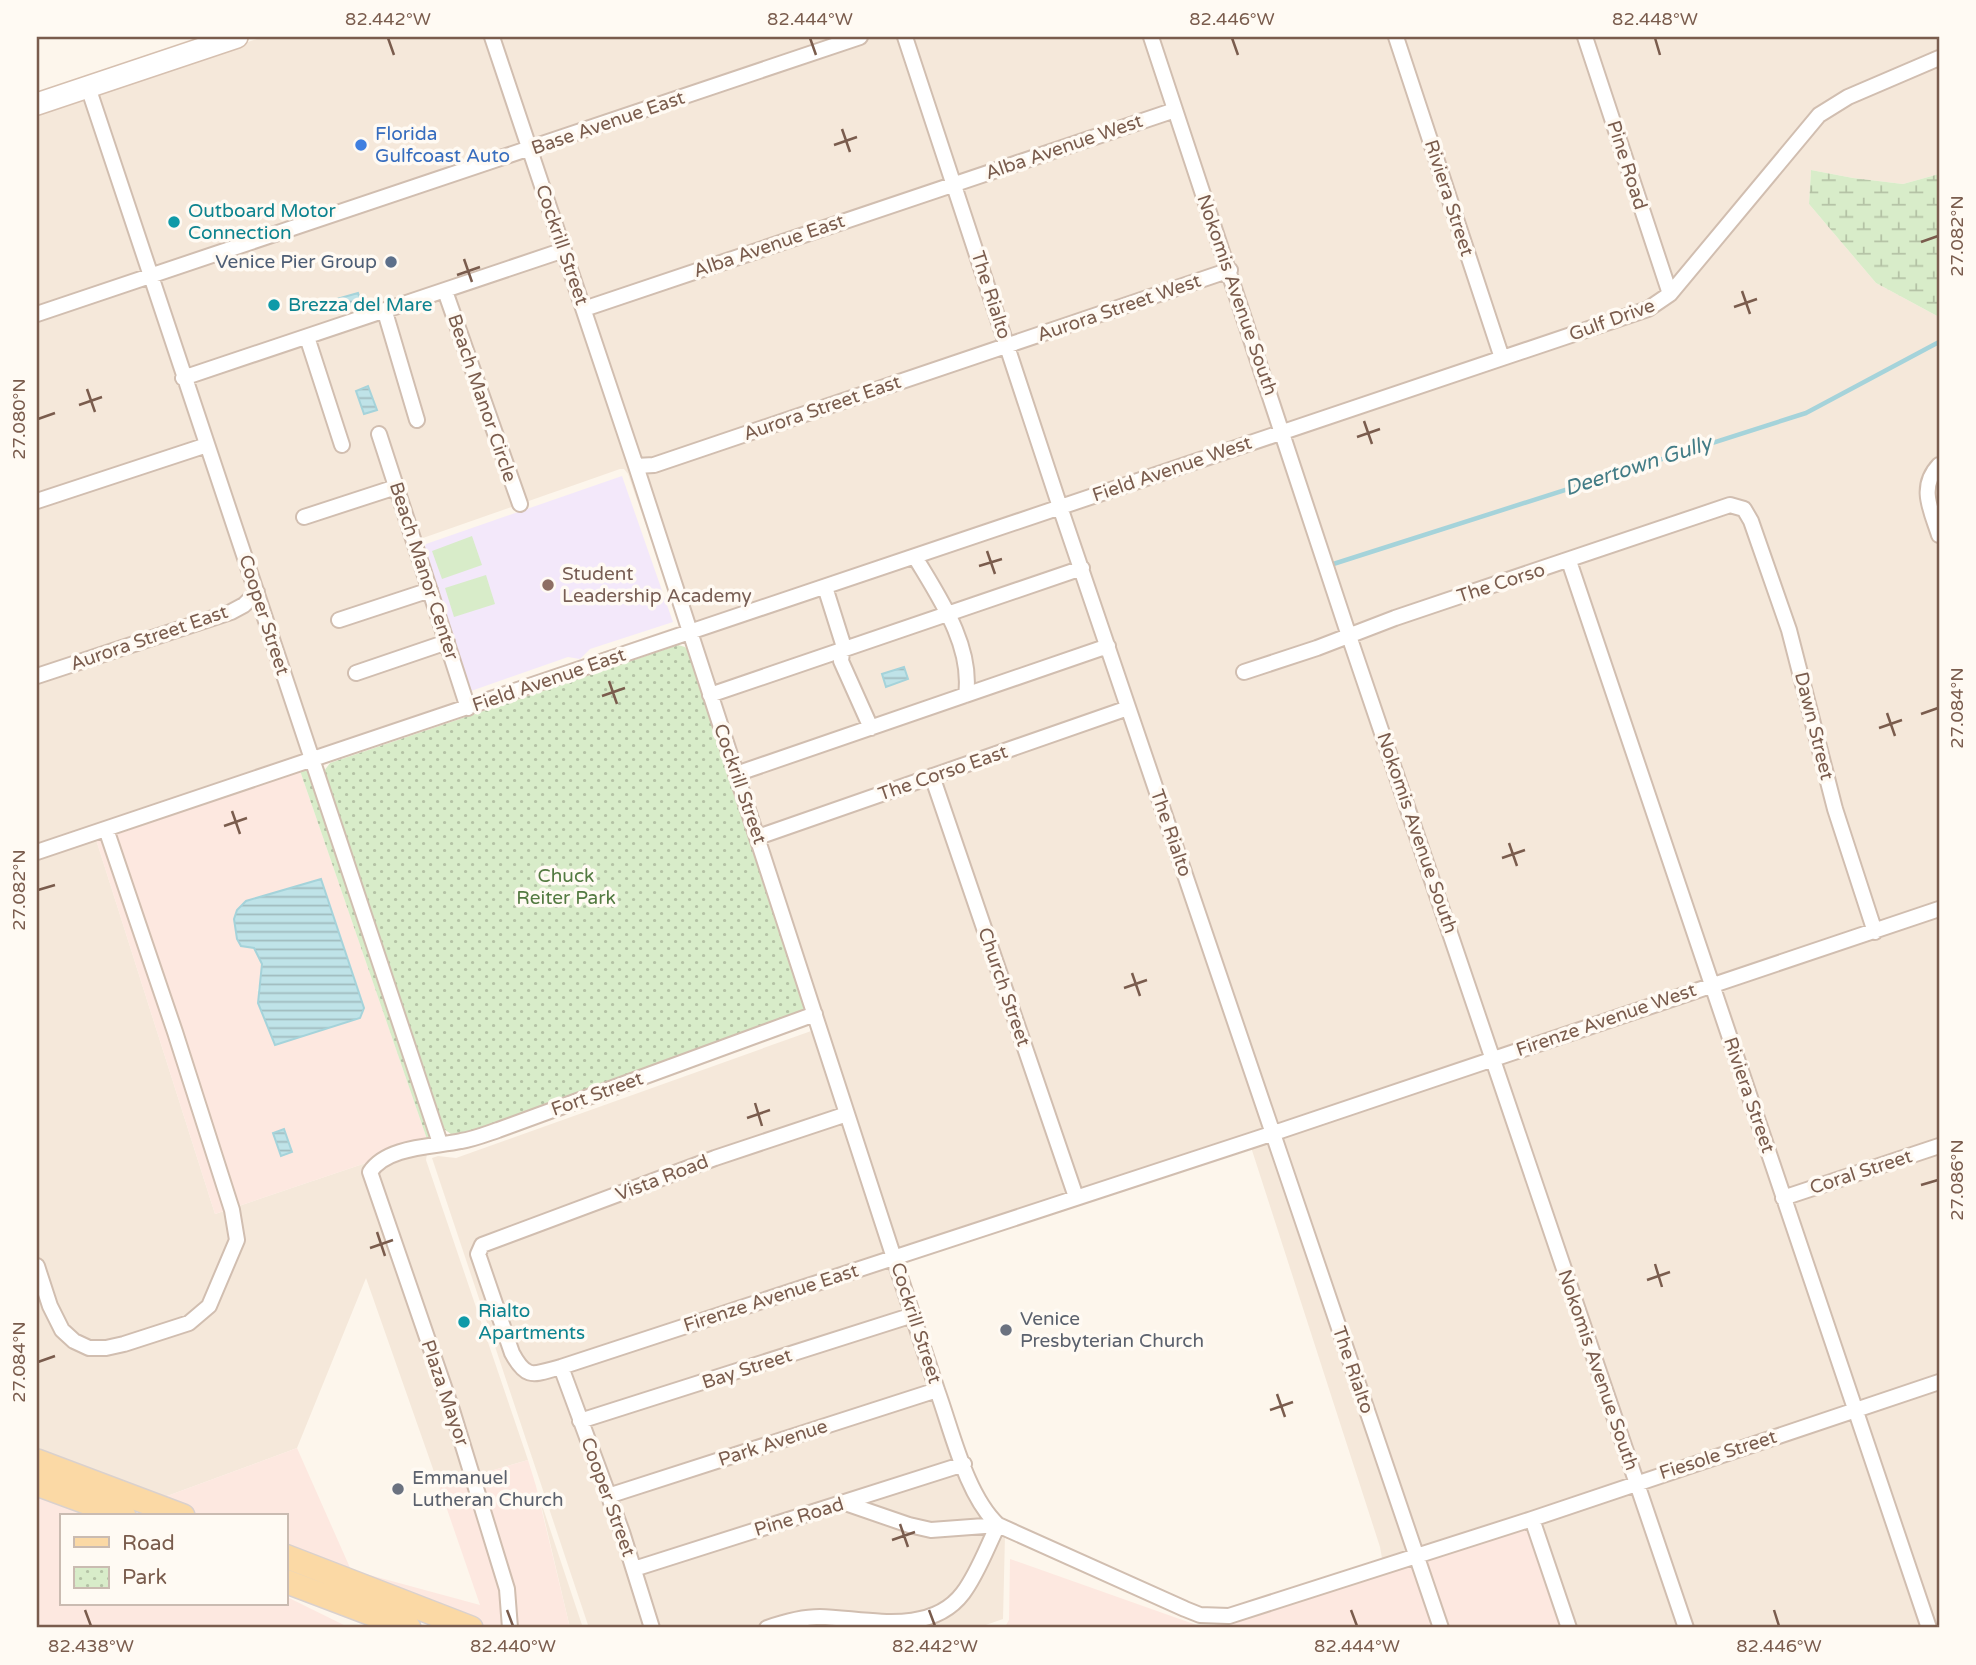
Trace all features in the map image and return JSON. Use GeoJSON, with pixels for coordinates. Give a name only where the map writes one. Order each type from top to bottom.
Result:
{"type":"FeatureCollection","features":[{"type":"Feature","properties":{"kind":"main road"},"geometry":{"type":"LineString","coordinates":[[37,1461],[178,1514]]}},
{"type":"Feature","properties":{"kind":"main road"},"geometry":{"type":"LineString","coordinates":[[37,1484],[119,1514]]}},
{"type":"Feature","properties":{"kind":"main road"},"geometry":{"type":"LineString","coordinates":[[287,1557],[471,1628]]}},
{"type":"Feature","properties":{"kind":"main road"},"geometry":{"type":"LineString","coordinates":[[287,1582],[364,1619],[409,1628]]}},
{"type":"Feature","properties":{"kind":"street"},"geometry":{"type":"LineString","coordinates":[[37,104],[237,37]]}},
{"type":"Feature","properties":{"kind":"street","name":"Cockrill Street"},"geometry":{"type":"LineString","coordinates":[[492,37],[691,632],[937,1390],[981,1506],[998,1525],[1185,1609],[1213,1616],[1245,1612],[1416,1557]]}},
{"type":"Feature","properties":{"kind":"street","name":"Base Avenue East"},"geometry":{"type":"LineString","coordinates":[[37,314],[860,37]]}},
{"type":"Feature","properties":{"kind":"street","name":"The Rialto"},"geometry":{"type":"LineString","coordinates":[[905,37],[1060,507],[1441,1628]]}},
{"type":"Feature","properties":{"kind":"street","name":"Nokomis Avenue South"},"geometry":{"type":"LineString","coordinates":[[1151,37],[1349,636],[1686,1628]]}},
{"type":"Feature","properties":{"kind":"street","name":"Riviera Street"},"geometry":{"type":"LineString","coordinates":[[1396,37],[1502,358]]}},
{"type":"Feature","properties":{"kind":"street","name":"Pine Road"},"geometry":{"type":"LineString","coordinates":[[1585,37],[1670,294]]}},
{"type":"Feature","properties":{"kind":"street","name":"Gulf Drive"},"geometry":{"type":"LineString","coordinates":[[1283,431],[1648,309],[1670,294],[1819,115],[1848,97],[1939,58]]}},
{"type":"Feature","properties":{"kind":"street","name":"Cooper Street"},"geometry":{"type":"LineString","coordinates":[[88,87],[440,1143]]}},
{"type":"Feature","properties":{"kind":"street","name":"Alba Avenue West"},"geometry":{"type":"LineString","coordinates":[[954,184],[1175,110]]}},
{"type":"Feature","properties":{"kind":"street","name":"Alba Avenue East"},"geometry":{"type":"LineString","coordinates":[[584,309],[954,184]]}},
{"type":"Feature","properties":{"kind":"street"},"geometry":{"type":"LineString","coordinates":[[183,378],[564,250]]}},
{"type":"Feature","properties":{"kind":"street","name":"Aurora Street West"},"geometry":{"type":"LineString","coordinates":[[1008,345],[1230,270]]}},
{"type":"Feature","properties":{"kind":"street","name":"Beach Manor Circle"},"geometry":{"type":"LineString","coordinates":[[444,291],[520,504]]}},
{"type":"Feature","properties":{"kind":"street"},"geometry":{"type":"LineString","coordinates":[[385,312],[417,420]]}},
{"type":"Feature","properties":{"kind":"street"},"geometry":{"type":"LineString","coordinates":[[307,337],[342,445]]}},
{"type":"Feature","properties":{"kind":"street","name":"Aurora Street East"},"geometry":{"type":"LineString","coordinates":[[636,466],[654,465],[1008,345]]}},
{"type":"Feature","properties":{"kind":"street","name":"Field Avenue West"},"geometry":{"type":"LineString","coordinates":[[1060,507],[1283,431]]}},
{"type":"Feature","properties":{"kind":"street","name":"Beach Manor Center"},"geometry":{"type":"LineString","coordinates":[[379,434],[468,708]]}},
{"type":"Feature","properties":{"kind":"street"},"geometry":{"type":"LineString","coordinates":[[37,501],[207,445]]}},
{"type":"Feature","properties":{"kind":"street"},"geometry":{"type":"LineString","coordinates":[[1939,466],[1928,480],[1926,488],[1939,535]]}},
{"type":"Feature","properties":{"kind":"street"},"geometry":{"type":"LineString","coordinates":[[304,517],[396,487]]}},
{"type":"Feature","properties":{"kind":"street","name":"The Corso"},"geometry":{"type":"LineString","coordinates":[[1244,672],[1395,618],[1730,506],[1744,509],[1751,521]]}},
{"type":"Feature","properties":{"kind":"street","name":"Field Avenue East"},"geometry":{"type":"LineString","coordinates":[[37,852],[1060,507]]}},
{"type":"Feature","properties":{"kind":"street","name":"Dawn Street"},"geometry":{"type":"LineString","coordinates":[[1751,521],[1789,630],[1835,809],[1875,932]]}},
{"type":"Feature","properties":{"kind":"street"},"geometry":{"type":"LineString","coordinates":[[915,556],[950,614],[968,680],[966,695]]}},
{"type":"Feature","properties":{"kind":"street","name":"Riviera Street"},"geometry":{"type":"LineString","coordinates":[[1569,561],[1855,1410],[1932,1626]]}},
{"type":"Feature","properties":{"kind":"street"},"geometry":{"type":"LineString","coordinates":[[710,695],[1082,568]]}},
{"type":"Feature","properties":{"kind":"street"},"geometry":{"type":"LineString","coordinates":[[825,587],[843,644],[841,661],[871,728]]}},
{"type":"Feature","properties":{"kind":"street"},"geometry":{"type":"LineString","coordinates":[[339,620],[430,590]]}},
{"type":"Feature","properties":{"kind":"street","name":"Aurora Street East"},"geometry":{"type":"LineString","coordinates":[[37,676],[231,611],[244,605],[257,592]]}},
{"type":"Feature","properties":{"kind":"street"},"geometry":{"type":"LineString","coordinates":[[356,673],[447,642]]}},
{"type":"Feature","properties":{"kind":"street"},"geometry":{"type":"LineString","coordinates":[[736,774],[1108,646]]}},
{"type":"Feature","properties":{"kind":"street","name":"The Corso East"},"geometry":{"type":"LineString","coordinates":[[758,836],[1128,708]]}},
{"type":"Feature","properties":{"kind":"street","name":"Church Street"},"geometry":{"type":"LineString","coordinates":[[932,776],[1076,1197]]}},
{"type":"Feature","properties":{"kind":"street"},"geometry":{"type":"LineString","coordinates":[[37,1266],[50,1306],[62,1331],[89,1348],[106,1348],[189,1323],[209,1306],[237,1240],[232,1210],[106,829]]}},
{"type":"Feature","properties":{"kind":"street","name":"Firenze Avenue West"},"geometry":{"type":"LineString","coordinates":[[1274,1133],[1939,909]]}},
{"type":"Feature","properties":{"kind":"street","name":"Fort Street"},"geometry":{"type":"LineString","coordinates":[[376,1162],[413,1149],[460,1142],[498,1130],[815,1014]]}},
{"type":"Feature","properties":{"kind":"street","name":"Vista Road"},"geometry":{"type":"LineString","coordinates":[[499,1316],[478,1254],[480,1248],[489,1242],[715,1158],[847,1114]]}},
{"type":"Feature","properties":{"kind":"street","name":"Firenze Avenue East"},"geometry":{"type":"LineString","coordinates":[[499,1316],[520,1368],[530,1374],[561,1367],[1274,1133]]}},
{"type":"Feature","properties":{"kind":"street","name":"Coral Street"},"geometry":{"type":"LineString","coordinates":[[1783,1198],[1939,1146]]}},
{"type":"Feature","properties":{"kind":"street","name":"Plaza Mayor"},"geometry":{"type":"LineString","coordinates":[[376,1162],[370,1172],[452,1410],[507,1589],[510,1628]]}},
{"type":"Feature","properties":{"kind":"street","name":"Bay Street"},"geometry":{"type":"LineString","coordinates":[[580,1421],[913,1315]]}},
{"type":"Feature","properties":{"kind":"street","name":"Cooper Street"},"geometry":{"type":"LineString","coordinates":[[561,1367],[634,1569],[652,1628]]}},
{"type":"Feature","properties":{"kind":"street","name":"Fiesole Street"},"geometry":{"type":"LineString","coordinates":[[1416,1557],[1939,1382]]}},
{"type":"Feature","properties":{"kind":"street","name":"Park Avenue"},"geometry":{"type":"LineString","coordinates":[[608,1496],[937,1390]]}},
{"type":"Feature","properties":{"kind":"street","name":"Pine Road"},"geometry":{"type":"LineString","coordinates":[[634,1569],[964,1464]]}},
{"type":"Feature","properties":{"kind":"street","name":"Cockrill Street"},"geometry":{"type":"LineString","coordinates":[[845,1503],[931,1530],[998,1525]]}},
{"type":"Feature","properties":{"kind":"street"},"geometry":{"type":"LineString","coordinates":[[1532,1519],[1569,1628]]}},
{"type":"Feature","properties":{"kind":"street"},"geometry":{"type":"LineString","coordinates":[[767,1628],[799,1618],[886,1622],[917,1620],[941,1612],[963,1593],[998,1525]]}},
{"type":"Feature","properties":{"kind":"shaded area"},"geometry":{"type":"Polygon","coordinates":[[[263,37],[1939,37],[1939,174],[1903,184],[1811,170],[1809,204],[1876,283],[1939,317],[1939,1628],[1567,1628],[1384,1569],[1380,1547],[1249,1141],[895,1257],[813,1023],[455,1151],[438,1150],[427,1154],[426,1160],[528,1460],[439,1486],[366,1278],[297,1448],[159,1499],[37,1453],[37,113],[263,37]],[[624,469],[423,538],[420,542],[470,697],[569,664],[576,666],[590,660],[594,655],[678,626],[679,620],[628,474],[624,469]],[[683,640],[93,830],[215,1214],[428,1142],[450,1141],[810,1014],[688,642],[683,640]]]}},
{"type":"Feature","properties":{"kind":"shaded area","name":"Student Leadership Academy"},"geometry":{"type":"Polygon","coordinates":[[[622,476],[673,622],[590,649],[580,659],[568,657],[471,691],[424,549],[426,544],[622,476]]]}},
{"type":"Feature","properties":{"kind":"shaded area"},"geometry":{"type":"Polygon","coordinates":[[[297,762],[428,1142],[215,1214],[93,830],[297,762]],[[321,880],[254,948],[262,964],[262,978],[257,991],[360,1018],[364,1008],[321,880]]]}},
{"type":"Feature","properties":{"kind":"shaded area"},"geometry":{"type":"Polygon","coordinates":[[[814,1030],[964,1485],[979,1516],[1005,1535],[1003,1619],[977,1628],[589,1628],[432,1158],[456,1158],[814,1030]]]}},
{"type":"Feature","properties":{"kind":"shaded area"},"geometry":{"type":"Polygon","coordinates":[[[297,1448],[351,1570],[480,1605],[439,1486],[528,1460],[570,1628],[492,1628],[287,1549],[287,1514],[198,1514],[159,1499],[297,1448]]]}},
{"type":"Feature","properties":{"kind":"shaded area"},"geometry":{"type":"Polygon","coordinates":[[[37,1492],[98,1514],[60,1514],[60,1606],[287,1606],[287,1597],[350,1628],[37,1628],[37,1492]]]}},
{"type":"Feature","properties":{"kind":"shaded area"},"geometry":{"type":"Polygon","coordinates":[[[539,1496],[583,1628],[570,1628],[539,1496]]]}},
{"type":"Feature","properties":{"kind":"shaded area"},"geometry":{"type":"Polygon","coordinates":[[[1528,1514],[1567,1628],[1205,1628],[1384,1569],[1528,1514]]]}},
{"type":"Feature","properties":{"kind":"shaded area"},"geometry":{"type":"Polygon","coordinates":[[[1010,1559],[1205,1628],[997,1628],[1006,1625],[1009,1620],[1010,1559]]]}},
{"type":"Feature","properties":{"kind":"green space"},"geometry":{"type":"Polygon","coordinates":[[[1811,170],[1903,184],[1939,174],[1939,317],[1876,283],[1809,204],[1811,170]]]}},
{"type":"Feature","properties":{"kind":"green space"},"geometry":{"type":"Polygon","coordinates":[[[472,536],[482,565],[442,579],[432,551],[472,536]]]}},
{"type":"Feature","properties":{"kind":"green space"},"geometry":{"type":"Polygon","coordinates":[[[486,575],[495,604],[454,617],[445,588],[486,575]]]}},
{"type":"Feature","properties":{"kind":"green space","name":"Chuck Reiter Park"},"geometry":{"type":"Polygon","coordinates":[[[678,645],[685,647],[694,658],[806,1005],[804,1011],[479,1131],[451,1134],[444,1129],[324,771],[330,763],[678,645]]]}},
{"type":"Feature","properties":{"kind":"green space"},"geometry":{"type":"Polygon","coordinates":[[[325,758],[319,768],[444,1137],[428,1142],[297,762],[325,758]]]}},
{"type":"Feature","properties":{"kind":"water"},"geometry":{"type":"Polygon","coordinates":[[[358,293],[361,302],[340,309],[337,299],[358,293]]]}},
{"type":"Feature","properties":{"kind":"water"},"geometry":{"type":"Polygon","coordinates":[[[368,386],[377,410],[364,414],[356,391],[368,386]]]}},
{"type":"Feature","properties":{"kind":"water"},"geometry":{"type":"Polygon","coordinates":[[[904,667],[908,679],[886,687],[882,674],[904,667]]]}},
{"type":"Feature","properties":{"kind":"water"},"geometry":{"type":"Polygon","coordinates":[[[321,879],[364,1008],[360,1018],[275,1045],[258,1003],[262,964],[254,948],[241,946],[237,939],[234,919],[237,910],[246,901],[321,879]]]}},
{"type":"Feature","properties":{"kind":"water"},"geometry":{"type":"Polygon","coordinates":[[[284,1129],[292,1152],[281,1156],[273,1133],[284,1129]]]}},
{"type":"Feature","properties":{"kind":"waterway","name":"Deertown Gully"},"geometry":{"type":"LineString","coordinates":[[1327,566],[1806,413],[1939,342]]}},
{"type":"Feature","properties":{"kind":"place","name":"Florida Gulfcoast Auto"},"geometry":{"type":"Point","coordinates":[361,145]}},
{"type":"Feature","properties":{"kind":"place","name":"Outboard Motor Connection"},"geometry":{"type":"Point","coordinates":[174,222]}},
{"type":"Feature","properties":{"kind":"place","name":"Venice Pier Group"},"geometry":{"type":"Point","coordinates":[391,262]}},
{"type":"Feature","properties":{"kind":"place","name":"Brezza del Mare"},"geometry":{"type":"Point","coordinates":[274,305]}},
{"type":"Feature","properties":{"kind":"place","name":"Student Leadership Academy"},"geometry":{"type":"Point","coordinates":[548,585]}},
{"type":"Feature","properties":{"kind":"place","name":"Rialto Apartments"},"geometry":{"type":"Point","coordinates":[464,1322]}},
{"type":"Feature","properties":{"kind":"place","name":"Venice Presbyterian Church"},"geometry":{"type":"Point","coordinates":[1006,1330]}},
{"type":"Feature","properties":{"kind":"place","name":"Emmanuel Lutheran Church"},"geometry":{"type":"Point","coordinates":[398,1489]}}]}
